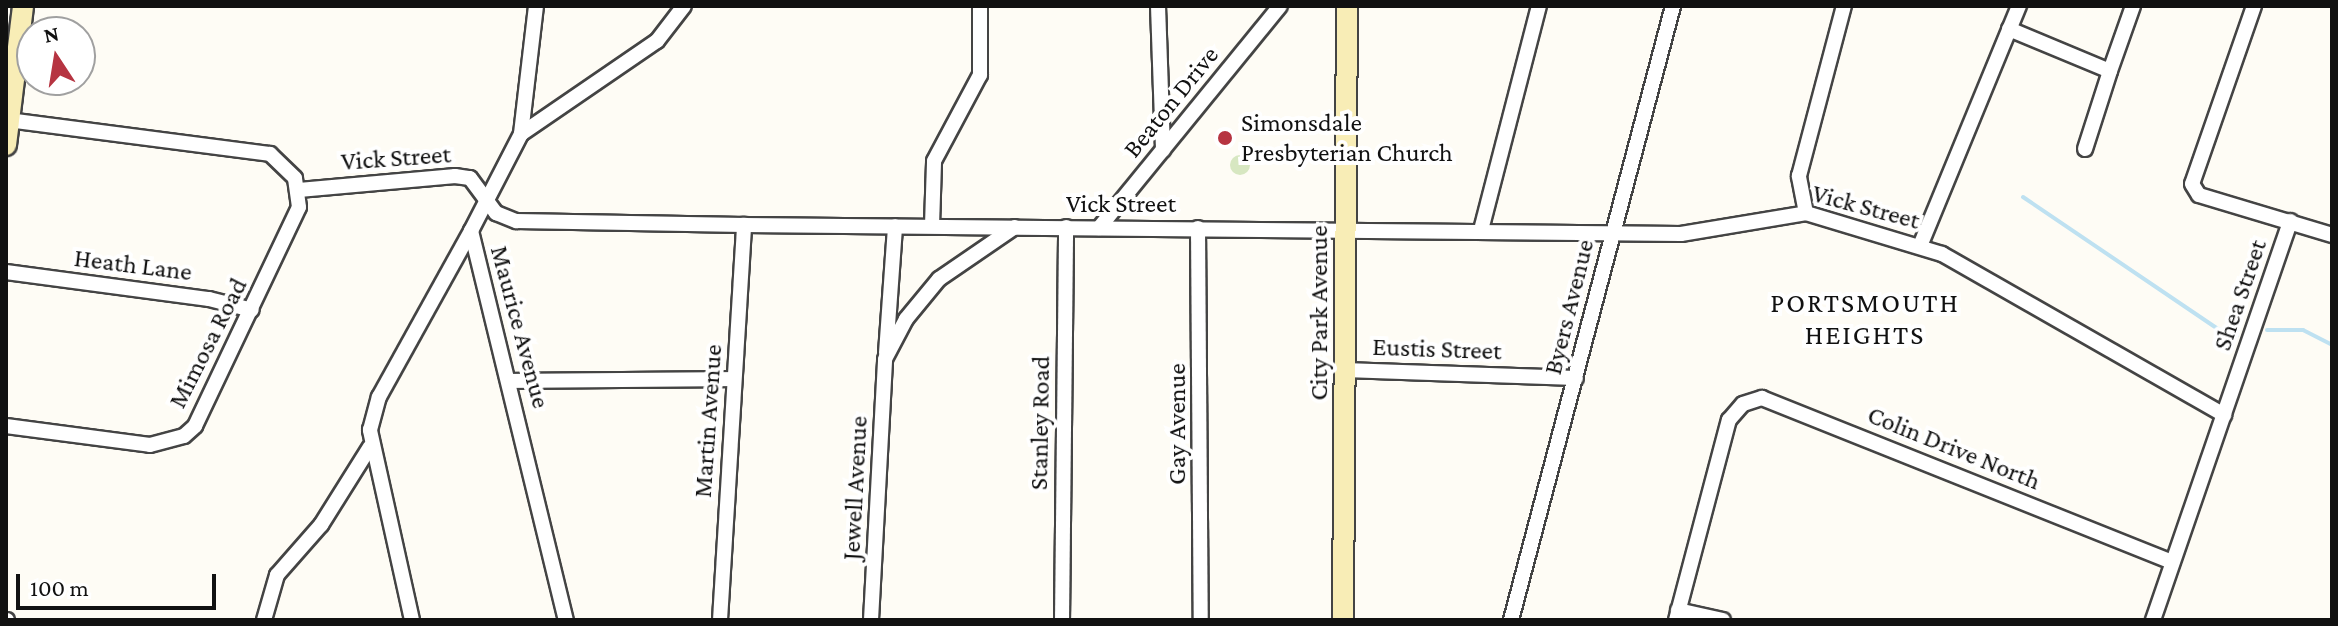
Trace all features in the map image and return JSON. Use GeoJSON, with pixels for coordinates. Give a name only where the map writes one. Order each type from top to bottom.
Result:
{"type":"FeatureCollection","features":[{"type":"Feature","properties":{"kind":"street"},"geometry":{"type":"LineString","coordinates":[[6,145],[23,6]]}},
{"type":"Feature","properties":{"kind":"street","name":"Maurice Avenue"},"geometry":{"type":"LineString","coordinates":[[536,6],[521,134],[489,203],[471,231],[566,620]]}},
{"type":"Feature","properties":{"kind":"street"},"geometry":{"type":"LineString","coordinates":[[521,134],[657,41],[684,6]]}},
{"type":"Feature","properties":{"kind":"street"},"geometry":{"type":"LineString","coordinates":[[932,226],[934,161],[980,75],[980,6]]}},
{"type":"Feature","properties":{"kind":"street"},"geometry":{"type":"LineString","coordinates":[[1158,6],[1163,150]]}},
{"type":"Feature","properties":{"kind":"street","name":"Beaton Drive"},"geometry":{"type":"LineString","coordinates":[[1099,228],[1280,6]]}},
{"type":"Feature","properties":{"kind":"street","name":"City Park Avenue"},"geometry":{"type":"LineString","coordinates":[[1343,620],[1347,6]]}},
{"type":"Feature","properties":{"kind":"street"},"geometry":{"type":"LineString","coordinates":[[1481,230],[1539,6]]}},
{"type":"Feature","properties":{"kind":"street","name":"Byers Avenue"},"geometry":{"type":"LineString","coordinates":[[1511,620],[1673,6]]}},
{"type":"Feature","properties":{"kind":"street"},"geometry":{"type":"LineString","coordinates":[[1806,213],[1799,176],[1844,6]]}},
{"type":"Feature","properties":{"kind":"street"},"geometry":{"type":"LineString","coordinates":[[1920,246],[2019,6]]}},
{"type":"Feature","properties":{"kind":"street"},"geometry":{"type":"LineString","coordinates":[[2085,149],[2133,6]]}},
{"type":"Feature","properties":{"kind":"street","name":"Shea Street"},"geometry":{"type":"LineString","coordinates":[[2153,620],[2290,221],[2199,195],[2192,184],[2254,6]]}},
{"type":"Feature","properties":{"kind":"street"},"geometry":{"type":"LineString","coordinates":[[2009,29],[2110,71]]}},
{"type":"Feature","properties":{"kind":"street"},"geometry":{"type":"LineString","coordinates":[[9,120],[270,154],[288,167],[299,190]]}},
{"type":"Feature","properties":{"kind":"street","name":"Vick Street"},"geometry":{"type":"LineString","coordinates":[[299,190],[455,176],[470,178],[502,217],[516,221],[744,225],[1345,232],[1711,231],[1806,213],[1920,246],[2224,415]]}},
{"type":"Feature","properties":{"kind":"street","name":"Mimosa Road"},"geometry":{"type":"LineString","coordinates":[[6,426],[150,445],[174,442],[195,426],[294,224],[299,190]]}},
{"type":"Feature","properties":{"kind":"street"},"geometry":{"type":"LineString","coordinates":[[2290,221],[2332,235]]}},
{"type":"Feature","properties":{"kind":"street","name":"Martin Avenue"},"geometry":{"type":"LineString","coordinates":[[720,620],[744,225]]}},
{"type":"Feature","properties":{"kind":"street","name":"Jewell Avenue"},"geometry":{"type":"LineString","coordinates":[[871,620],[895,226]]}},
{"type":"Feature","properties":{"kind":"street","name":"Jewell Avenue"},"geometry":{"type":"LineString","coordinates":[[885,359],[906,319],[939,279],[1015,227]]}},
{"type":"Feature","properties":{"kind":"street","name":"Stanley Road"},"geometry":{"type":"LineString","coordinates":[[1062,620],[1066,227]]}},
{"type":"Feature","properties":{"kind":"street","name":"Gay Avenue"},"geometry":{"type":"LineString","coordinates":[[1198,228],[1201,620]]}},
{"type":"Feature","properties":{"kind":"street"},"geometry":{"type":"LineString","coordinates":[[264,620],[277,575],[321,525],[370,447],[379,397],[471,231]]}},
{"type":"Feature","properties":{"kind":"street","name":"Heath Lane"},"geometry":{"type":"LineString","coordinates":[[6,272],[209,299],[252,310]]}},
{"type":"Feature","properties":{"kind":"street","name":"Eustis Street"},"geometry":{"type":"LineString","coordinates":[[1344,370],[1576,378]]}},
{"type":"Feature","properties":{"kind":"street"},"geometry":{"type":"LineString","coordinates":[[510,381],[734,379]]}},
{"type":"Feature","properties":{"kind":"street","name":"Colin Drive North"},"geometry":{"type":"LineString","coordinates":[[1677,615],[1727,426],[1743,404],[1772,399],[2172,562]]}},
{"type":"Feature","properties":{"kind":"street"},"geometry":{"type":"LineString","coordinates":[[370,447],[412,620]]}},
{"type":"Feature","properties":{"kind":"street"},"geometry":{"type":"LineString","coordinates":[[1677,615],[1723,620]]}},
{"type":"Feature","properties":{"kind":"green space"},"geometry":{"type":"Polygon","coordinates":[[[1236,155],[1244,155],[1250,165],[1244,175],[1236,175],[1230,169],[1230,161],[1236,155]]]}},
{"type":"Feature","properties":{"kind":"waterway"},"geometry":{"type":"LineString","coordinates":[[2023,197],[2218,329],[2237,336]]}},
{"type":"Feature","properties":{"kind":"waterway"},"geometry":{"type":"LineString","coordinates":[[2267,330],[2303,330],[2332,345]]}},
{"type":"Feature","properties":{"kind":"place","name":"Simonsdale Presbyterian Church"},"geometry":{"type":"Point","coordinates":[1225,138]}},
{"type":"Feature","properties":{"kind":"district","name":"PORTSMOUTH HEIGHTS"},"geometry":{"type":"Point","coordinates":[1865,319]}}]}
